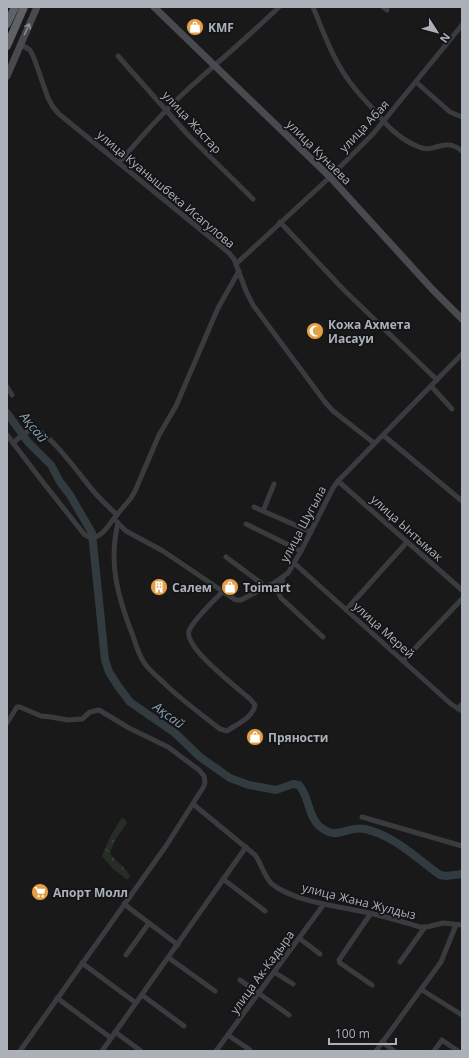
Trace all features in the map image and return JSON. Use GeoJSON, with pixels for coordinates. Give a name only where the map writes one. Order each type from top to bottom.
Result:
{"type":"FeatureCollection","features":[{"type":"Feature","properties":{"kind":"highway"},"geometry":{"type":"LineString","coordinates":[[7,24],[15,7]]}},
{"type":"Feature","properties":{"kind":"highway"},"geometry":{"type":"LineString","coordinates":[[7,46],[24,7]]}},
{"type":"Feature","properties":{"kind":"main road"},"geometry":{"type":"LineString","coordinates":[[7,15],[11,7]]}},
{"type":"Feature","properties":{"kind":"main road"},"geometry":{"type":"LineString","coordinates":[[7,76],[37,7]]}},
{"type":"Feature","properties":{"kind":"main road","name":"улица Кунаева"},"geometry":{"type":"LineString","coordinates":[[154,7],[216,65],[330,177],[432,289],[462,319]]}},
{"type":"Feature","properties":{"kind":"street"},"geometry":{"type":"LineString","coordinates":[[119,163],[185,92],[279,7]]}},
{"type":"Feature","properties":{"kind":"street"},"geometry":{"type":"LineString","coordinates":[[313,7],[319,24],[347,78],[384,122],[402,138],[419,147],[426,149],[452,144],[462,151]]}},
{"type":"Feature","properties":{"kind":"street","name":"улица Абая"},"geometry":{"type":"LineString","coordinates":[[236,264],[330,177],[384,122],[462,25]]}},
{"type":"Feature","properties":{"kind":"street","name":"улица Куанышбека Исагулова"},"geometry":{"type":"LineString","coordinates":[[20,44],[30,50],[48,98],[53,107],[65,120],[228,252],[234,259],[253,305],[325,402],[333,411],[374,443]]}},
{"type":"Feature","properties":{"kind":"street","name":"улица Жастар"},"geometry":{"type":"LineString","coordinates":[[118,56],[189,136],[253,199]]}},
{"type":"Feature","properties":{"kind":"street"},"geometry":{"type":"LineString","coordinates":[[416,82],[450,112],[462,117]]}},
{"type":"Feature","properties":{"kind":"street"},"geometry":{"type":"LineString","coordinates":[[280,222],[343,289],[437,380]]}},
{"type":"Feature","properties":{"kind":"street"},"geometry":{"type":"LineString","coordinates":[[7,434],[84,534],[88,537],[94,538],[104,533],[135,491],[159,436],[176,406],[218,308],[239,271]]}},
{"type":"Feature","properties":{"kind":"street","name":"улица Шугыла"},"geometry":{"type":"LineString","coordinates":[[13,443],[30,431],[34,430],[39,432],[61,451],[126,531],[163,551],[236,600],[241,600],[283,578],[288,573],[338,481],[462,354]]}},
{"type":"Feature","properties":{"kind":"street"},"geometry":{"type":"LineString","coordinates":[[7,386],[12,395]]}},
{"type":"Feature","properties":{"kind":"street"},"geometry":{"type":"LineString","coordinates":[[430,386],[452,409]]}},
{"type":"Feature","properties":{"kind":"street"},"geometry":{"type":"LineString","coordinates":[[383,435],[462,501]]}},
{"type":"Feature","properties":{"kind":"street","name":"улица Ынтымак"},"geometry":{"type":"LineString","coordinates":[[338,481],[462,590]]}},
{"type":"Feature","properties":{"kind":"street"},"geometry":{"type":"LineString","coordinates":[[262,511],[274,484]]}},
{"type":"Feature","properties":{"kind":"street"},"geometry":{"type":"LineString","coordinates":[[254,507],[311,532]]}},
{"type":"Feature","properties":{"kind":"street"},"geometry":{"type":"LineString","coordinates":[[118,523],[114,540],[115,575],[130,630],[142,658],[153,674],[185,703],[220,729],[226,731],[250,715],[254,710],[255,705],[207,662],[193,646],[189,637],[189,631],[194,622],[223,591]]}},
{"type":"Feature","properties":{"kind":"street"},"geometry":{"type":"LineString","coordinates":[[246,524],[301,551]]}},
{"type":"Feature","properties":{"kind":"street"},"geometry":{"type":"LineString","coordinates":[[346,610],[407,542]]}},
{"type":"Feature","properties":{"kind":"street"},"geometry":{"type":"LineString","coordinates":[[226,557],[261,583],[264,588]]}},
{"type":"Feature","properties":{"kind":"street","name":"улица Мерей"},"geometry":{"type":"LineString","coordinates":[[294,563],[460,710]]}},
{"type":"Feature","properties":{"kind":"street"},"geometry":{"type":"LineString","coordinates":[[283,578],[279,594],[281,598],[324,637]]}},
{"type":"Feature","properties":{"kind":"street"},"geometry":{"type":"LineString","coordinates":[[404,661],[462,600]]}},
{"type":"Feature","properties":{"kind":"street"},"geometry":{"type":"LineString","coordinates":[[460,710],[462,704]]}},
{"type":"Feature","properties":{"kind":"street"},"geometry":{"type":"LineString","coordinates":[[7,723],[17,707],[41,716],[68,720],[82,719],[90,712],[99,710],[129,728],[168,747],[199,770],[204,776],[205,782],[204,786],[166,846],[20,1051]]}},
{"type":"Feature","properties":{"kind":"street","name":"улица Жана Жулдыз"},"geometry":{"type":"LineString","coordinates":[[193,804],[259,860],[268,878],[277,888],[324,904],[371,913],[425,927],[443,923],[459,925]]}},
{"type":"Feature","properties":{"kind":"street"},"geometry":{"type":"LineString","coordinates":[[362,817],[462,846]]}},
{"type":"Feature","properties":{"kind":"street"},"geometry":{"type":"LineString","coordinates":[[102,1051],[246,848]]}},
{"type":"Feature","properties":{"kind":"street"},"geometry":{"type":"LineString","coordinates":[[223,879],[265,911]]}},
{"type":"Feature","properties":{"kind":"street"},"geometry":{"type":"LineString","coordinates":[[124,904],[178,945]]}},
{"type":"Feature","properties":{"kind":"street","name":"улица Ак-Кадыра"},"geometry":{"type":"LineString","coordinates":[[216,1051],[324,904]]}},
{"type":"Feature","properties":{"kind":"street"},"geometry":{"type":"LineString","coordinates":[[371,913],[339,960],[340,963],[372,985]]}},
{"type":"Feature","properties":{"kind":"street"},"geometry":{"type":"LineString","coordinates":[[126,955],[149,923]]}},
{"type":"Feature","properties":{"kind":"street"},"geometry":{"type":"LineString","coordinates":[[376,1051],[441,962],[459,925]]}},
{"type":"Feature","properties":{"kind":"street"},"geometry":{"type":"LineString","coordinates":[[400,962],[425,927]]}},
{"type":"Feature","properties":{"kind":"street"},"geometry":{"type":"LineString","coordinates":[[299,938],[320,954]]}},
{"type":"Feature","properties":{"kind":"street"},"geometry":{"type":"LineString","coordinates":[[169,958],[215,990]]}},
{"type":"Feature","properties":{"kind":"street"},"geometry":{"type":"LineString","coordinates":[[82,963],[136,1003]]}},
{"type":"Feature","properties":{"kind":"street"},"geometry":{"type":"LineString","coordinates":[[274,972],[293,984]]}},
{"type":"Feature","properties":{"kind":"street"},"geometry":{"type":"LineString","coordinates":[[240,980],[289,1015]]}},
{"type":"Feature","properties":{"kind":"street"},"geometry":{"type":"LineString","coordinates":[[422,990],[462,1015]]}},
{"type":"Feature","properties":{"kind":"street"},"geometry":{"type":"LineString","coordinates":[[142,995],[184,1026]]}},
{"type":"Feature","properties":{"kind":"street"},"geometry":{"type":"LineString","coordinates":[[57,998],[111,1038]]}},
{"type":"Feature","properties":{"kind":"street"},"geometry":{"type":"LineString","coordinates":[[115,1032],[141,1051]]}},
{"type":"Feature","properties":{"kind":"street"},"geometry":{"type":"LineString","coordinates":[[228,1035],[250,1050]]}},
{"type":"Feature","properties":{"kind":"street"},"geometry":{"type":"LineString","coordinates":[[434,1051],[442,1040],[458,1051]]}},
{"type":"Feature","properties":{"kind":"street"},"geometry":{"type":"LineString","coordinates":[[382,1042],[394,1051]]}},
{"type":"Feature","properties":{"kind":"green space"},"geometry":{"type":"Polygon","coordinates":[[[123,818],[127,823],[115,840],[110,853],[128,873],[130,876],[128,879],[112,868],[102,856],[110,837],[123,818]]]}},
{"type":"Feature","properties":{"kind":"waterway","name":"Ақсай"},"geometry":{"type":"LineString","coordinates":[[7,413],[28,442],[51,465],[92,533],[105,660],[109,672],[130,702],[175,733],[200,757],[230,778],[249,785],[276,790],[293,784],[299,785],[305,795],[310,812],[315,822],[326,831],[337,833],[358,828],[376,832],[405,848],[440,875],[446,876],[462,874]]}},
{"type":"Feature","properties":{"kind":"place","name":"KMF"},"geometry":{"type":"Point","coordinates":[195,27]}},
{"type":"Feature","properties":{"kind":"place","name":"Кожа Ахмета Иасауи"},"geometry":{"type":"Point","coordinates":[315,331]}},
{"type":"Feature","properties":{"kind":"place","name":"Салем"},"geometry":{"type":"Point","coordinates":[159,587]}},
{"type":"Feature","properties":{"kind":"place","name":"Toimart"},"geometry":{"type":"Point","coordinates":[230,587]}},
{"type":"Feature","properties":{"kind":"place","name":"Пряности"},"geometry":{"type":"Point","coordinates":[255,737]}},
{"type":"Feature","properties":{"kind":"place","name":"Апорт Молл"},"geometry":{"type":"Point","coordinates":[40,892]}}]}
